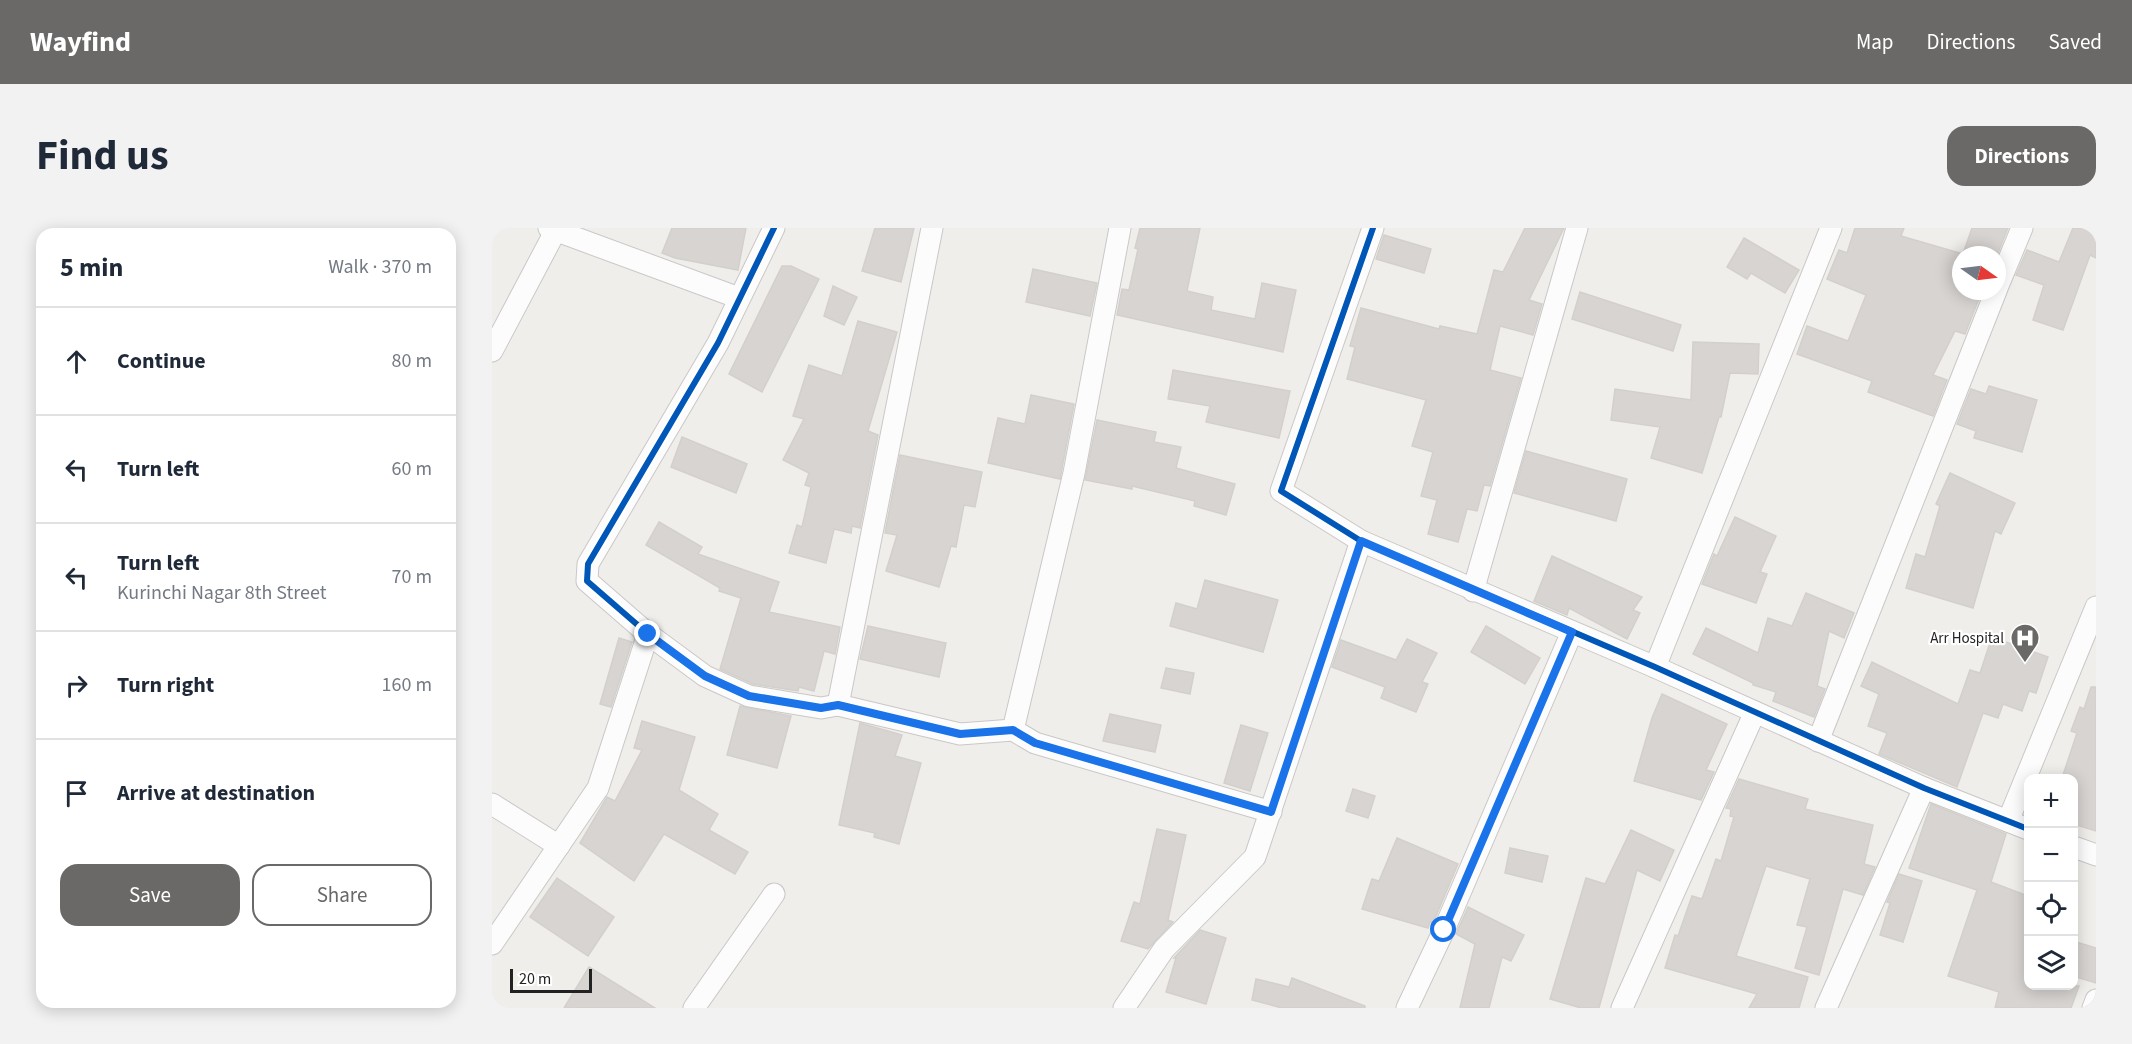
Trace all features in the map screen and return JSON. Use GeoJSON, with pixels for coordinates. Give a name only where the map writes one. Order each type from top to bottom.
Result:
{"type":"FeatureCollection","features":[{"type":"Feature","properties":{"kind":"street"},"geometry":{"type":"LineString","coordinates":[[774,228],[718,343],[588,564],[587,581],[648,634],[705,676],[749,696],[821,708],[838,705],[960,734],[1013,730],[1035,743],[1271,812]]}},
{"type":"Feature","properties":{"kind":"street"},"geometry":{"type":"LineString","coordinates":[[838,705],[932,228]]}},
{"type":"Feature","properties":{"kind":"street"},"geometry":{"type":"LineString","coordinates":[[1013,730],[1074,473],[1120,228]]}},
{"type":"Feature","properties":{"kind":"street"},"geometry":{"type":"LineString","coordinates":[[1373,228],[1281,491],[1361,541],[1473,591],[1655,667],[1924,788],[2026,828]]}},
{"type":"Feature","properties":{"kind":"street"},"geometry":{"type":"LineString","coordinates":[[1473,591],[1577,228]]}},
{"type":"Feature","properties":{"kind":"street"},"geometry":{"type":"LineString","coordinates":[[1655,667],[1830,228]]}},
{"type":"Feature","properties":{"kind":"street"},"geometry":{"type":"LineString","coordinates":[[2006,266],[2022,228]]}},
{"type":"Feature","properties":{"kind":"street"},"geometry":{"type":"LineString","coordinates":[[492,351],[554,229],[739,298]]}},
{"type":"Feature","properties":{"kind":"street"},"geometry":{"type":"LineString","coordinates":[[1818,741],[1992,300]]}},
{"type":"Feature","properties":{"kind":"street"},"geometry":{"type":"LineString","coordinates":[[1124,1008],[1164,949],[1255,857],[1361,541]]}},
{"type":"Feature","properties":{"kind":"street"},"geometry":{"type":"LineString","coordinates":[[2008,821],[2096,607]]}},
{"type":"Feature","properties":{"kind":"street"},"geometry":{"type":"LineString","coordinates":[[1407,1008],[1572,632]]}},
{"type":"Feature","properties":{"kind":"street"},"geometry":{"type":"LineString","coordinates":[[492,944],[598,788],[648,634]]}},
{"type":"Feature","properties":{"kind":"street"},"geometry":{"type":"LineString","coordinates":[[1622,1008],[1755,712]]}},
{"type":"Feature","properties":{"kind":"street"},"geometry":{"type":"LineString","coordinates":[[1826,1008],[1924,788]]}},
{"type":"Feature","properties":{"kind":"street"},"geometry":{"type":"LineString","coordinates":[[492,804],[559,846]]}},
{"type":"Feature","properties":{"kind":"street"},"geometry":{"type":"LineString","coordinates":[[2078,849],[2096,855]]}},
{"type":"Feature","properties":{"kind":"street"},"geometry":{"type":"LineString","coordinates":[[694,1008],[774,894]]}},
{"type":"Feature","properties":{"kind":"street"},"geometry":{"type":"LineString","coordinates":[[2092,1008],[2096,1000]]}},
{"type":"Feature","properties":{"kind":"building"},"geometry":{"type":"Polygon","coordinates":[[[672,228],[746,228],[738,270],[675,258],[662,253],[672,228]]]}},
{"type":"Feature","properties":{"kind":"building"},"geometry":{"type":"Polygon","coordinates":[[[875,228],[914,228],[901,282],[862,271],[875,228]]]}},
{"type":"Feature","properties":{"kind":"building"},"geometry":{"type":"Polygon","coordinates":[[[1140,228],[1200,228],[1187,291],[1213,297],[1211,310],[1255,319],[1262,283],[1296,290],[1283,352],[1117,315],[1122,289],[1129,290],[1140,228]]]}},
{"type":"Feature","properties":{"kind":"building"},"geometry":{"type":"Polygon","coordinates":[[[1525,228],[1564,228],[1529,300],[1542,304],[1533,335],[1500,326],[1490,370],[1521,378],[1490,486],[1484,485],[1477,511],[1467,509],[1458,542],[1428,534],[1437,500],[1421,496],[1433,452],[1412,446],[1426,400],[1347,379],[1355,347],[1350,346],[1361,308],[1439,329],[1440,326],[1477,334],[1494,270],[1503,272],[1525,228]]]}},
{"type":"Feature","properties":{"kind":"building"},"geometry":{"type":"Polygon","coordinates":[[[1855,228],[1904,228],[1901,236],[1952,251],[1952,300],[1978,300],[1965,334],[1955,331],[1933,375],[1947,380],[1933,416],[1868,392],[1872,381],[1797,354],[1807,326],[1848,341],[1866,295],[1827,279],[1839,250],[1847,253],[1855,228]]]}},
{"type":"Feature","properties":{"kind":"building"},"geometry":{"type":"Polygon","coordinates":[[[1972,228],[2008,228],[2001,246],[1966,246],[1972,228]]]}},
{"type":"Feature","properties":{"kind":"building"},"geometry":{"type":"Polygon","coordinates":[[[2073,228],[2096,228],[2096,258],[2090,255],[2063,330],[2033,320],[2044,285],[2016,275],[2027,250],[2059,262],[2073,228]]]}},
{"type":"Feature","properties":{"kind":"building"},"geometry":{"type":"Polygon","coordinates":[[[1384,235],[1431,249],[1424,273],[1376,259],[1384,235]]]}},
{"type":"Feature","properties":{"kind":"building"},"geometry":{"type":"Polygon","coordinates":[[[1744,238],[1799,270],[1785,293],[1751,273],[1747,279],[1727,267],[1744,238]]]}},
{"type":"Feature","properties":{"kind":"building"},"geometry":{"type":"Polygon","coordinates":[[[782,266],[791,266],[819,279],[762,392],[729,374],[782,266]]]}},
{"type":"Feature","properties":{"kind":"building"},"geometry":{"type":"Polygon","coordinates":[[[1033,269],[1097,283],[1090,316],[1026,302],[1033,269]]]}},
{"type":"Feature","properties":{"kind":"building"},"geometry":{"type":"Polygon","coordinates":[[[833,286],[857,297],[844,325],[824,316],[833,286]]]}},
{"type":"Feature","properties":{"kind":"building"},"geometry":{"type":"Polygon","coordinates":[[[1580,292],[1681,325],[1673,351],[1572,319],[1580,292]]]}},
{"type":"Feature","properties":{"kind":"building"},"geometry":{"type":"Polygon","coordinates":[[[858,321],[897,332],[868,431],[878,435],[860,528],[852,526],[851,533],[834,529],[826,563],[789,553],[797,525],[802,527],[811,487],[805,485],[809,473],[783,460],[804,419],[793,416],[809,365],[842,376],[858,321]]]}},
{"type":"Feature","properties":{"kind":"building"},"geometry":{"type":"Polygon","coordinates":[[[1693,342],[1759,344],[1758,374],[1730,373],[1721,417],[1719,417],[1702,473],[1651,458],[1660,427],[1611,420],[1615,389],[1691,400],[1693,342]]]}},
{"type":"Feature","properties":{"kind":"building"},"geometry":{"type":"Polygon","coordinates":[[[1173,370],[1290,391],[1279,438],[1206,422],[1210,406],[1168,399],[1173,370]]]}},
{"type":"Feature","properties":{"kind":"building"},"geometry":{"type":"Polygon","coordinates":[[[1989,386],[2037,400],[2022,452],[1974,438],[1976,431],[1957,424],[1971,389],[1986,394],[1989,386]]]}},
{"type":"Feature","properties":{"kind":"building"},"geometry":{"type":"Polygon","coordinates":[[[1031,395],[1074,404],[1060,479],[988,463],[998,418],[1025,424],[1031,395]]]}},
{"type":"Feature","properties":{"kind":"building"},"geometry":{"type":"Polygon","coordinates":[[[1097,420],[1156,432],[1154,442],[1181,447],[1176,468],[1235,484],[1226,515],[1194,506],[1195,501],[1132,486],[1132,489],[1085,480],[1097,420]]]}},
{"type":"Feature","properties":{"kind":"building"},"geometry":{"type":"Polygon","coordinates":[[[682,437],[747,464],[736,493],[671,467],[682,437]]]}},
{"type":"Feature","properties":{"kind":"building"},"geometry":{"type":"Polygon","coordinates":[[[1526,451],[1627,479],[1616,521],[1514,493],[1526,451]]]}},
{"type":"Feature","properties":{"kind":"building"},"geometry":{"type":"Polygon","coordinates":[[[900,455],[982,472],[975,507],[964,505],[956,547],[951,546],[939,587],[886,571],[897,535],[885,533],[900,455]]]}},
{"type":"Feature","properties":{"kind":"building"},"geometry":{"type":"Polygon","coordinates":[[[1950,473],[2015,503],[2001,534],[1995,531],[1973,608],[1906,588],[1916,554],[1925,557],[1940,506],[1936,504],[1950,473]]]}},
{"type":"Feature","properties":{"kind":"building"},"geometry":{"type":"Polygon","coordinates":[[[1735,517],[1776,536],[1760,572],[1767,574],[1756,603],[1702,584],[1714,554],[1717,556],[1735,517]]]}},
{"type":"Feature","properties":{"kind":"building"},"geometry":{"type":"Polygon","coordinates":[[[659,522],[702,547],[698,554],[779,582],[769,612],[840,627],[835,654],[824,651],[814,691],[799,687],[798,691],[753,684],[720,669],[741,598],[719,591],[720,588],[646,545],[659,522]]]}},
{"type":"Feature","properties":{"kind":"building"},"geometry":{"type":"Polygon","coordinates":[[[1552,556],[1642,597],[1633,610],[1640,613],[1627,639],[1569,608],[1567,615],[1534,601],[1552,556]]]}},
{"type":"Feature","properties":{"kind":"building"},"geometry":{"type":"Polygon","coordinates":[[[1205,580],[1278,600],[1263,652],[1170,626],[1176,603],[1197,609],[1205,580]]]}},
{"type":"Feature","properties":{"kind":"building"},"geometry":{"type":"Polygon","coordinates":[[[1806,593],[1854,613],[1844,638],[1829,631],[1817,686],[1825,689],[1814,717],[1773,701],[1776,692],[1753,685],[1693,654],[1706,628],[1758,653],[1768,618],[1792,626],[1806,593]]]}},
{"type":"Feature","properties":{"kind":"building"},"geometry":{"type":"Polygon","coordinates":[[[868,626],[946,643],[939,677],[860,659],[868,626]]]}},
{"type":"Feature","properties":{"kind":"building"},"geometry":{"type":"Polygon","coordinates":[[[1486,626],[1540,658],[1525,684],[1471,652],[1486,626]]]}},
{"type":"Feature","properties":{"kind":"building"},"geometry":{"type":"Polygon","coordinates":[[[1992,637],[2048,657],[2036,693],[2029,691],[2022,711],[2003,704],[1998,718],[1983,713],[1957,787],[1879,754],[1887,733],[1868,726],[1879,694],[1861,686],[1872,662],[1958,704],[1970,670],[1980,673],[1992,637]]]}},
{"type":"Feature","properties":{"kind":"building"},"geometry":{"type":"Polygon","coordinates":[[[619,638],[632,642],[611,707],[600,704],[619,638]]]}},
{"type":"Feature","properties":{"kind":"building"},"geometry":{"type":"Polygon","coordinates":[[[1407,639],[1437,653],[1422,682],[1428,684],[1416,712],[1381,698],[1385,687],[1332,667],[1341,640],[1396,660],[1407,639]]]}},
{"type":"Feature","properties":{"kind":"building"},"geometry":{"type":"Polygon","coordinates":[[[1166,668],[1194,673],[1190,694],[1161,688],[1166,668]]]}},
{"type":"Feature","properties":{"kind":"building"},"geometry":{"type":"Polygon","coordinates":[[[2091,687],[2096,687],[2096,831],[2078,826],[2078,774],[2063,774],[2077,733],[2071,731],[2080,707],[2084,709],[2091,687]]]}},
{"type":"Feature","properties":{"kind":"building"},"geometry":{"type":"Polygon","coordinates":[[[1662,694],[1727,724],[1706,770],[1714,772],[1701,800],[1634,781],[1652,718],[1662,694]]]}},
{"type":"Feature","properties":{"kind":"building"},"geometry":{"type":"Polygon","coordinates":[[[740,706],[791,716],[777,768],[727,755],[740,706]]]}},
{"type":"Feature","properties":{"kind":"building"},"geometry":{"type":"Polygon","coordinates":[[[1110,714],[1161,725],[1155,752],[1103,741],[1110,714]]]}},
{"type":"Feature","properties":{"kind":"building"},"geometry":{"type":"Polygon","coordinates":[[[642,721],[695,737],[679,790],[718,814],[709,830],[748,852],[735,874],[664,834],[634,881],[580,843],[607,797],[615,801],[642,750],[634,748],[642,721]]]}},
{"type":"Feature","properties":{"kind":"building"},"geometry":{"type":"Polygon","coordinates":[[[860,723],[902,735],[895,756],[921,763],[899,844],[874,837],[875,833],[839,825],[860,723]]]}},
{"type":"Feature","properties":{"kind":"building"},"geometry":{"type":"Polygon","coordinates":[[[1241,725],[1268,733],[1250,791],[1224,783],[1241,725]]]}},
{"type":"Feature","properties":{"kind":"building"},"geometry":{"type":"Polygon","coordinates":[[[1739,779],[1808,799],[1805,809],[1873,825],[1864,864],[1875,867],[1863,895],[1843,889],[1819,975],[1795,968],[1807,927],[1797,925],[1810,879],[1766,866],[1736,956],[1808,977],[1799,1008],[1749,1008],[1757,994],[1665,968],[1675,935],[1678,936],[1692,896],[1702,899],[1716,859],[1721,861],[1734,817],[1730,816],[1731,809],[1726,808],[1739,779]]]}},
{"type":"Feature","properties":{"kind":"building"},"geometry":{"type":"Polygon","coordinates":[[[1353,789],[1375,796],[1368,818],[1346,811],[1353,789]]]}},
{"type":"Feature","properties":{"kind":"building"},"geometry":{"type":"Polygon","coordinates":[[[1931,804],[2006,834],[1991,882],[2024,894],[2024,990],[2078,990],[2071,1008],[1995,1008],[1999,992],[1948,976],[1977,890],[1909,868],[1931,804]]]}},
{"type":"Feature","properties":{"kind":"building"},"geometry":{"type":"Polygon","coordinates":[[[1157,829],[1186,835],[1168,920],[1173,922],[1148,949],[1121,941],[1134,902],[1140,904],[1157,829]]]}},
{"type":"Feature","properties":{"kind":"building"},"geometry":{"type":"Polygon","coordinates":[[[1631,830],[1674,850],[1660,881],[1637,870],[1599,1008],[1581,1008],[1550,999],[1586,878],[1605,884],[1631,830]]]}},
{"type":"Feature","properties":{"kind":"building"},"geometry":{"type":"Polygon","coordinates":[[[1397,838],[1458,864],[1433,923],[1430,922],[1428,928],[1362,909],[1372,879],[1379,881],[1397,838]]]}},
{"type":"Feature","properties":{"kind":"building"},"geometry":{"type":"Polygon","coordinates":[[[1510,848],[1548,856],[1542,882],[1505,873],[1510,848]]]}},
{"type":"Feature","properties":{"kind":"building"},"geometry":{"type":"Polygon","coordinates":[[[1899,874],[1922,881],[1903,942],[1880,935],[1890,903],[1887,902],[1899,874]]]}},
{"type":"Feature","properties":{"kind":"building"},"geometry":{"type":"Polygon","coordinates":[[[557,878],[614,917],[588,956],[530,917],[557,878]]]}},
{"type":"Feature","properties":{"kind":"building"},"geometry":{"type":"Polygon","coordinates":[[[1468,907],[1524,935],[1511,961],[1502,957],[1489,1008],[1460,1008],[1475,944],[1456,934],[1468,907]]]}},
{"type":"Feature","properties":{"kind":"building"},"geometry":{"type":"Polygon","coordinates":[[[1200,930],[1226,938],[1206,1004],[1166,992],[1176,958],[1174,958],[1200,930]]]}},
{"type":"Feature","properties":{"kind":"building"},"geometry":{"type":"Polygon","coordinates":[[[2078,943],[2096,948],[2096,983],[2078,978],[2078,943]]]}},
{"type":"Feature","properties":{"kind":"building"},"geometry":{"type":"Polygon","coordinates":[[[589,967],[655,1008],[564,1008],[589,967]]]}},
{"type":"Feature","properties":{"kind":"building"},"geometry":{"type":"Polygon","coordinates":[[[1292,978],[1365,1006],[1365,1008],[1282,1008],[1252,1000],[1256,979],[1289,987],[1292,978]]]}},
{"type":"Feature","properties":{"kind":"cycle path"},"geometry":{"type":"LineString","coordinates":[[774,228],[718,343],[588,564],[587,581],[648,634],[705,676],[749,696],[821,708],[838,705],[960,734],[1013,730],[1035,743],[1271,812]]}},
{"type":"Feature","properties":{"kind":"cycle path"},"geometry":{"type":"LineString","coordinates":[[1373,228],[1281,491],[1361,541],[1655,667],[1924,788],[2025,828]]}},
{"type":"Feature","properties":{"kind":"place","name":"Arr Hospital"},"geometry":{"type":"Point","coordinates":[2025,664]}},
{"type":"Feature","properties":{"kind":"route"},"geometry":{"type":"LineString","coordinates":[[648,634],[705,676],[749,696],[821,708],[838,705],[960,734],[1013,730],[1035,743],[1271,812],[1361,541],[1572,632],[1444,930]]}}]}
